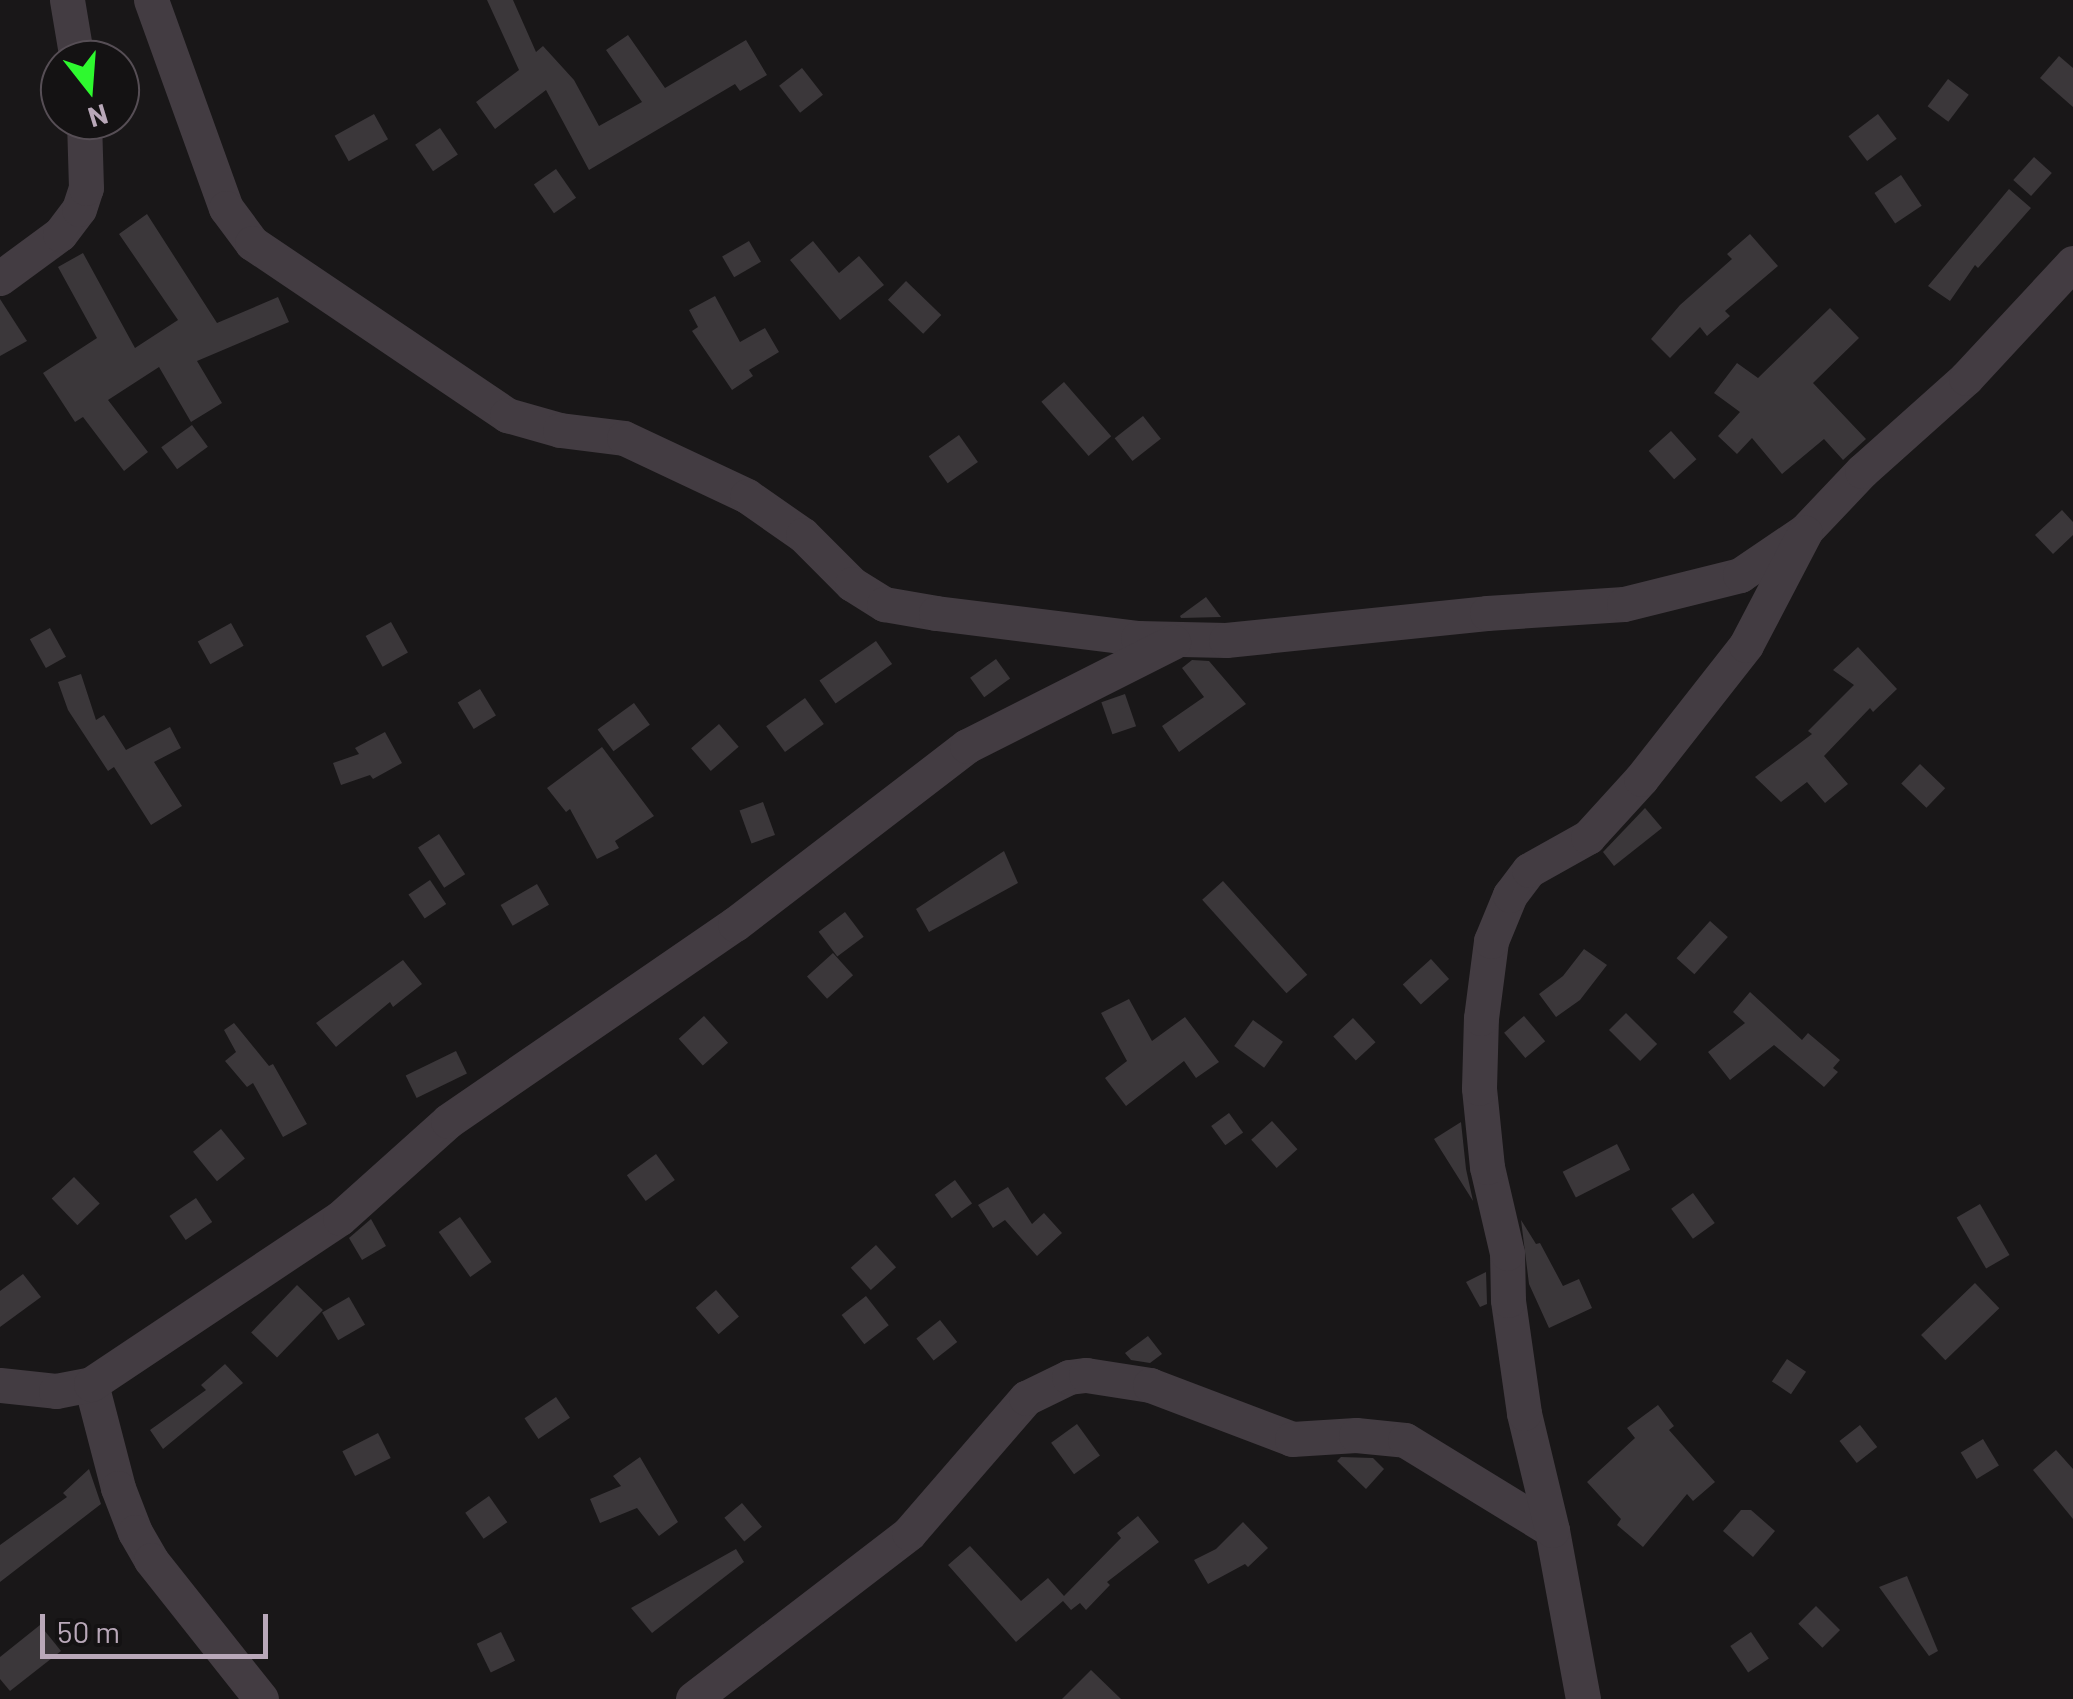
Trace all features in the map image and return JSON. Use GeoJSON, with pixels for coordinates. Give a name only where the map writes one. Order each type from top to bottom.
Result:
{"type":"FeatureCollection","features":[{"type":"Feature","properties":{"kind":"street"},"geometry":{"type":"LineString","coordinates":[[67,0],[74,40]]}},
{"type":"Feature","properties":{"kind":"street"},"geometry":{"type":"LineString","coordinates":[[152,0],[226,208],[252,243],[507,415],[560,430],[624,438],[746,496],[803,535],[852,584],[884,604],[1138,638],[1226,640],[1488,613],[1624,604],[1740,575],[1805,531],[1862,470],[1978,365],[2073,262]]}},
{"type":"Feature","properties":{"kind":"street"},"geometry":{"type":"LineString","coordinates":[[0,278],[60,234],[79,209],[86,188],[85,140]]}},
{"type":"Feature","properties":{"kind":"street"},"geometry":{"type":"LineString","coordinates":[[1582,1699],[1552,1530],[1524,1412],[1508,1300],[1507,1253],[1487,1167],[1478,1088],[1481,1018],[1491,941],[1510,895],[1529,870],[1588,837],[1641,780],[1746,645],[1805,531]]}},
{"type":"Feature","properties":{"kind":"street"},"geometry":{"type":"LineString","coordinates":[[0,1385],[56,1391],[91,1384],[340,1218],[448,1121],[735,924],[966,746],[1178,639]]}},
{"type":"Feature","properties":{"kind":"street"},"geometry":{"type":"LineString","coordinates":[[693,1699],[909,1533],[1026,1398],[1070,1378],[1086,1375],[1150,1385],[1292,1439],[1356,1434],[1405,1440],[1552,1530]]}},
{"type":"Feature","properties":{"kind":"street"},"geometry":{"type":"LineString","coordinates":[[91,1384],[118,1488],[135,1532],[151,1560],[262,1699]]}},
{"type":"Feature","properties":{"kind":"building"},"geometry":{"type":"Polygon","coordinates":[[[487,0],[513,0],[536,52],[543,46],[574,80],[599,126],[642,102],[606,50],[628,35],[665,88],[746,40],[767,75],[740,91],[735,84],[589,170],[546,90],[495,129],[476,102],[519,70],[487,0]]]}},
{"type":"Feature","properties":{"kind":"building"},"geometry":{"type":"Polygon","coordinates":[[[2059,56],[2073,68],[2073,107],[2040,78],[2059,56]]]}},
{"type":"Feature","properties":{"kind":"building"},"geometry":{"type":"Polygon","coordinates":[[[802,68],[823,95],[800,113],[779,86],[802,68]]]}},
{"type":"Feature","properties":{"kind":"building"},"geometry":{"type":"Polygon","coordinates":[[[1948,79],[1969,95],[1948,122],[1928,106],[1948,79]]]}},
{"type":"Feature","properties":{"kind":"building"},"geometry":{"type":"Polygon","coordinates":[[[374,114],[388,139],[349,161],[335,136],[374,114]]]}},
{"type":"Feature","properties":{"kind":"building"},"geometry":{"type":"Polygon","coordinates":[[[1878,114],[1897,139],[1867,161],[1848,136],[1878,114]]]}},
{"type":"Feature","properties":{"kind":"building"},"geometry":{"type":"Polygon","coordinates":[[[440,128],[458,155],[433,171],[415,145],[440,128]]]}},
{"type":"Feature","properties":{"kind":"building"},"geometry":{"type":"Polygon","coordinates":[[[2034,157],[2052,173],[2031,196],[2013,180],[2034,157]]]}},
{"type":"Feature","properties":{"kind":"building"},"geometry":{"type":"Polygon","coordinates":[[[556,169],[576,198],[554,213],[534,184],[556,169]]]}},
{"type":"Feature","properties":{"kind":"building"},"geometry":{"type":"Polygon","coordinates":[[[1901,175],[1922,206],[1895,224],[1874,193],[1901,175]]]}},
{"type":"Feature","properties":{"kind":"building"},"geometry":{"type":"Polygon","coordinates":[[[2009,189],[2031,208],[1978,268],[1975,265],[1950,301],[1928,286],[2009,189]]]}},
{"type":"Feature","properties":{"kind":"building"},"geometry":{"type":"Polygon","coordinates":[[[147,214],[217,323],[278,297],[289,322],[197,361],[222,403],[191,422],[159,367],[108,400],[148,452],[124,471],[83,417],[75,422],[43,373],[97,338],[58,267],[83,253],[135,348],[178,320],[119,234],[147,214]]]}},
{"type":"Feature","properties":{"kind":"building"},"geometry":{"type":"Polygon","coordinates":[[[1750,234],[1778,266],[1725,311],[1730,316],[1707,336],[1700,327],[1670,358],[1651,339],[1680,305],[1732,259],[1727,254],[1750,234]]]}},
{"type":"Feature","properties":{"kind":"building"},"geometry":{"type":"Polygon","coordinates":[[[749,241],[761,262],[734,277],[722,256],[749,241]]]}},
{"type":"Feature","properties":{"kind":"building"},"geometry":{"type":"Polygon","coordinates":[[[813,241],[839,273],[859,256],[884,285],[840,320],[790,260],[813,241]]]}},
{"type":"Feature","properties":{"kind":"building"},"geometry":{"type":"Polygon","coordinates":[[[906,281],[941,315],[923,334],[888,300],[906,281]]]}},
{"type":"Feature","properties":{"kind":"building"},"geometry":{"type":"Polygon","coordinates":[[[715,296],[740,342],[765,328],[779,352],[749,370],[753,376],[732,390],[692,331],[698,327],[689,310],[715,296]]]}},
{"type":"Feature","properties":{"kind":"building"},"geometry":{"type":"Polygon","coordinates":[[[0,299],[27,341],[0,356],[0,299]]]}},
{"type":"Feature","properties":{"kind":"building"},"geometry":{"type":"Polygon","coordinates":[[[1830,308],[1859,338],[1813,383],[1866,439],[1843,460],[1824,439],[1782,474],[1752,438],[1737,454],[1718,436],[1740,412],[1714,393],[1737,363],[1758,378],[1830,308]]]}},
{"type":"Feature","properties":{"kind":"building"},"geometry":{"type":"Polygon","coordinates":[[[1064,382],[1111,436],[1089,456],[1041,402],[1064,382]]]}},
{"type":"Feature","properties":{"kind":"building"},"geometry":{"type":"Polygon","coordinates":[[[1143,416],[1161,439],[1132,461],[1115,438],[1143,416]]]}},
{"type":"Feature","properties":{"kind":"building"},"geometry":{"type":"Polygon","coordinates":[[[192,425],[208,447],[177,469],[161,447],[192,425]]]}},
{"type":"Feature","properties":{"kind":"building"},"geometry":{"type":"Polygon","coordinates":[[[1671,431],[1696,459],[1674,479],[1649,451],[1671,431]]]}},
{"type":"Feature","properties":{"kind":"building"},"geometry":{"type":"Polygon","coordinates":[[[959,435],[978,462],[948,483],[929,456],[959,435]]]}},
{"type":"Feature","properties":{"kind":"building"},"geometry":{"type":"Polygon","coordinates":[[[2062,510],[2073,522],[2073,535],[2053,554],[2035,535],[2062,510]]]}},
{"type":"Feature","properties":{"kind":"building"},"geometry":{"type":"Polygon","coordinates":[[[1206,597],[1221,617],[1181,618],[1180,616],[1206,597]]]}},
{"type":"Feature","properties":{"kind":"building"},"geometry":{"type":"Polygon","coordinates":[[[391,622],[408,653],[383,667],[366,636],[391,622]]]}},
{"type":"Feature","properties":{"kind":"building"},"geometry":{"type":"Polygon","coordinates":[[[231,623],[244,646],[210,664],[198,641],[231,623]]]}},
{"type":"Feature","properties":{"kind":"building"},"geometry":{"type":"Polygon","coordinates":[[[50,628],[66,657],[46,668],[30,639],[50,628]]]}},
{"type":"Feature","properties":{"kind":"building"},"geometry":{"type":"Polygon","coordinates":[[[876,641],[892,664],[836,704],[819,681],[876,641]]]}},
{"type":"Feature","properties":{"kind":"building"},"geometry":{"type":"Polygon","coordinates":[[[1858,647],[1897,689],[1873,712],[1870,708],[1824,756],[1848,784],[1825,803],[1807,782],[1781,802],[1755,777],[1812,734],[1808,731],[1854,685],[1833,670],[1858,647]]]}},
{"type":"Feature","properties":{"kind":"building"},"geometry":{"type":"Polygon","coordinates":[[[996,659],[1010,678],[984,697],[970,678],[996,659]]]}},
{"type":"Feature","properties":{"kind":"building"},"geometry":{"type":"Polygon","coordinates":[[[1192,660],[1209,661],[1246,704],[1179,752],[1162,726],[1204,697],[1182,668],[1192,660]]]}},
{"type":"Feature","properties":{"kind":"building"},"geometry":{"type":"Polygon","coordinates":[[[81,674],[96,720],[104,715],[126,750],[170,727],[181,748],[154,762],[182,806],[151,825],[114,767],[108,771],[68,710],[58,682],[81,674]]]}},
{"type":"Feature","properties":{"kind":"building"},"geometry":{"type":"Polygon","coordinates":[[[480,689],[496,716],[474,729],[458,702],[480,689]]]}},
{"type":"Feature","properties":{"kind":"building"},"geometry":{"type":"Polygon","coordinates":[[[1125,694],[1136,726],[1112,734],[1101,702],[1125,694]]]}},
{"type":"Feature","properties":{"kind":"building"},"geometry":{"type":"Polygon","coordinates":[[[805,698],[824,724],[785,752],[766,726],[805,698]]]}},
{"type":"Feature","properties":{"kind":"building"},"geometry":{"type":"Polygon","coordinates":[[[634,703],[650,725],[613,751],[598,729],[634,703]]]}},
{"type":"Feature","properties":{"kind":"building"},"geometry":{"type":"Polygon","coordinates":[[[719,724],[739,747],[711,771],[691,748],[719,724]]]}},
{"type":"Feature","properties":{"kind":"building"},"geometry":{"type":"Polygon","coordinates":[[[385,732],[402,763],[373,779],[370,775],[341,785],[333,763],[359,754],[355,748],[385,732]]]}},
{"type":"Feature","properties":{"kind":"building"},"geometry":{"type":"Polygon","coordinates":[[[602,747],[654,816],[615,841],[619,848],[597,859],[570,809],[566,812],[547,788],[602,747]]]}},
{"type":"Feature","properties":{"kind":"building"},"geometry":{"type":"Polygon","coordinates":[[[1920,764],[1945,788],[1926,808],[1901,783],[1920,764]]]}},
{"type":"Feature","properties":{"kind":"building"},"geometry":{"type":"Polygon","coordinates":[[[763,802],[775,835],[751,843],[740,811],[763,802]]]}},
{"type":"Feature","properties":{"kind":"building"},"geometry":{"type":"Polygon","coordinates":[[[1645,808],[1662,828],[1614,866],[1603,852],[1645,808]]]}},
{"type":"Feature","properties":{"kind":"building"},"geometry":{"type":"Polygon","coordinates":[[[439,834],[465,874],[444,888],[418,848],[439,834]]]}},
{"type":"Feature","properties":{"kind":"building"},"geometry":{"type":"Polygon","coordinates":[[[1004,851],[1018,883],[929,932],[916,909],[1004,851]]]}},
{"type":"Feature","properties":{"kind":"building"},"geometry":{"type":"Polygon","coordinates":[[[430,880],[446,904],[425,919],[408,895],[430,880]]]}},
{"type":"Feature","properties":{"kind":"building"},"geometry":{"type":"Polygon","coordinates":[[[1223,881],[1307,975],[1287,993],[1202,900],[1223,881]]]}},
{"type":"Feature","properties":{"kind":"building"},"geometry":{"type":"Polygon","coordinates":[[[537,884],[549,905],[513,926],[501,905],[537,884]]]}},
{"type":"Feature","properties":{"kind":"building"},"geometry":{"type":"Polygon","coordinates":[[[845,912],[864,937],[837,957],[819,932],[845,912]]]}},
{"type":"Feature","properties":{"kind":"building"},"geometry":{"type":"Polygon","coordinates":[[[1710,921],[1728,937],[1694,974],[1677,958],[1710,921]]]}},
{"type":"Feature","properties":{"kind":"building"},"geometry":{"type":"Polygon","coordinates":[[[1584,949],[1607,965],[1580,1000],[1556,1017],[1539,994],[1563,976],[1584,949]]]}},
{"type":"Feature","properties":{"kind":"building"},"geometry":{"type":"Polygon","coordinates":[[[833,953],[853,975],[827,999],[807,976],[833,953]]]}},
{"type":"Feature","properties":{"kind":"building"},"geometry":{"type":"Polygon","coordinates":[[[1431,959],[1449,979],[1421,1004],[1403,984],[1431,959]]]}},
{"type":"Feature","properties":{"kind":"building"},"geometry":{"type":"Polygon","coordinates":[[[403,960],[422,984],[393,1007],[390,1002],[336,1047],[316,1023],[403,960]]]}},
{"type":"Feature","properties":{"kind":"building"},"geometry":{"type":"Polygon","coordinates":[[[1750,992],[1802,1040],[1808,1033],[1840,1060],[1833,1068],[1838,1072],[1824,1087],[1774,1045],[1730,1080],[1708,1052],[1745,1023],[1733,1012],[1750,992]]]}},
{"type":"Feature","properties":{"kind":"building"},"geometry":{"type":"Polygon","coordinates":[[[1129,999],[1152,1041],[1185,1017],[1219,1062],[1196,1078],[1184,1061],[1126,1106],[1105,1078],[1127,1061],[1101,1013],[1129,999]]]}},
{"type":"Feature","properties":{"kind":"building"},"geometry":{"type":"Polygon","coordinates":[[[1626,1013],[1657,1044],[1640,1061],[1609,1030],[1626,1013]]]}},
{"type":"Feature","properties":{"kind":"building"},"geometry":{"type":"Polygon","coordinates":[[[704,1016],[728,1043],[703,1066],[679,1039],[704,1016]]]}},
{"type":"Feature","properties":{"kind":"building"},"geometry":{"type":"Polygon","coordinates":[[[1524,1016],[1545,1041],[1525,1058],[1504,1033],[1524,1016]]]}},
{"type":"Feature","properties":{"kind":"building"},"geometry":{"type":"Polygon","coordinates":[[[1353,1018],[1376,1042],[1356,1061],[1333,1036],[1353,1018]]]}},
{"type":"Feature","properties":{"kind":"building"},"geometry":{"type":"Polygon","coordinates":[[[1253,1020],[1283,1042],[1264,1068],[1234,1046],[1253,1020]]]}},
{"type":"Feature","properties":{"kind":"building"},"geometry":{"type":"Polygon","coordinates":[[[234,1023],[269,1066],[273,1064],[307,1124],[283,1137],[253,1083],[247,1087],[225,1061],[236,1052],[224,1030],[234,1023]]]}},
{"type":"Feature","properties":{"kind":"building"},"geometry":{"type":"Polygon","coordinates":[[[456,1051],[467,1073],[417,1098],[406,1076],[456,1051]]]}},
{"type":"Feature","properties":{"kind":"building"},"geometry":{"type":"Polygon","coordinates":[[[1229,1113],[1243,1132],[1225,1145],[1211,1126],[1229,1113]]]}},
{"type":"Feature","properties":{"kind":"building"},"geometry":{"type":"Polygon","coordinates":[[[1272,1121],[1297,1149],[1277,1168],[1251,1140],[1272,1121]]]}},
{"type":"Feature","properties":{"kind":"building"},"geometry":{"type":"Polygon","coordinates":[[[1461,1122],[1466,1169],[1473,1201],[1434,1139],[1461,1122]]]}},
{"type":"Feature","properties":{"kind":"building"},"geometry":{"type":"Polygon","coordinates":[[[221,1129],[245,1159],[217,1181],[193,1152],[221,1129]]]}},
{"type":"Feature","properties":{"kind":"building"},"geometry":{"type":"Polygon","coordinates":[[[1617,1144],[1630,1170],[1576,1198],[1563,1172],[1617,1144]]]}},
{"type":"Feature","properties":{"kind":"building"},"geometry":{"type":"Polygon","coordinates":[[[656,1154],[675,1180],[646,1201],[627,1175],[656,1154]]]}},
{"type":"Feature","properties":{"kind":"building"},"geometry":{"type":"Polygon","coordinates":[[[74,1177],[100,1204],[77,1225],[52,1199],[74,1177]]]}},
{"type":"Feature","properties":{"kind":"building"},"geometry":{"type":"Polygon","coordinates":[[[955,1180],[972,1203],[952,1218],[935,1195],[955,1180]]]}},
{"type":"Feature","properties":{"kind":"building"},"geometry":{"type":"Polygon","coordinates":[[[1008,1187],[1032,1224],[1044,1213],[1062,1233],[1037,1256],[1005,1220],[993,1228],[978,1205],[1008,1187]]]}},
{"type":"Feature","properties":{"kind":"building"},"geometry":{"type":"Polygon","coordinates":[[[1693,1193],[1715,1223],[1693,1239],[1671,1209],[1693,1193]]]}},
{"type":"Feature","properties":{"kind":"building"},"geometry":{"type":"Polygon","coordinates":[[[196,1198],[212,1222],[186,1240],[169,1216],[196,1198]]]}},
{"type":"Feature","properties":{"kind":"building"},"geometry":{"type":"Polygon","coordinates":[[[1980,1204],[2010,1255],[1986,1269],[1957,1218],[1980,1204]]]}},
{"type":"Feature","properties":{"kind":"building"},"geometry":{"type":"Polygon","coordinates":[[[460,1217],[492,1262],[470,1277],[439,1232],[460,1217]]]}},
{"type":"Feature","properties":{"kind":"building"},"geometry":{"type":"Polygon","coordinates":[[[371,1219],[386,1246],[362,1260],[349,1238],[371,1219]]]}},
{"type":"Feature","properties":{"kind":"building"},"geometry":{"type":"Polygon","coordinates":[[[1521,1220],[1536,1244],[1540,1243],[1563,1286],[1579,1279],[1592,1308],[1549,1328],[1529,1284],[1521,1220]]]}},
{"type":"Feature","properties":{"kind":"building"},"geometry":{"type":"Polygon","coordinates":[[[876,1245],[896,1267],[871,1290],[851,1268],[876,1245]]]}},
{"type":"Feature","properties":{"kind":"building"},"geometry":{"type":"Polygon","coordinates":[[[1486,1272],[1487,1304],[1480,1307],[1466,1282],[1486,1272]]]}},
{"type":"Feature","properties":{"kind":"building"},"geometry":{"type":"Polygon","coordinates":[[[23,1274],[41,1297],[0,1327],[0,1291],[23,1274]]]}},
{"type":"Feature","properties":{"kind":"building"},"geometry":{"type":"Polygon","coordinates":[[[1975,1283],[1999,1308],[1945,1360],[1921,1335],[1975,1283]]]}},
{"type":"Feature","properties":{"kind":"building"},"geometry":{"type":"Polygon","coordinates":[[[297,1285],[323,1310],[277,1357],[251,1332],[297,1285]]]}},
{"type":"Feature","properties":{"kind":"building"},"geometry":{"type":"Polygon","coordinates":[[[716,1290],[739,1316],[719,1334],[696,1308],[716,1290]]]}},
{"type":"Feature","properties":{"kind":"building"},"geometry":{"type":"Polygon","coordinates":[[[866,1296],[889,1325],[864,1344],[842,1315],[866,1296]]]}},
{"type":"Feature","properties":{"kind":"building"},"geometry":{"type":"Polygon","coordinates":[[[349,1297],[365,1325],[338,1340],[322,1312],[349,1297]]]}},
{"type":"Feature","properties":{"kind":"building"},"geometry":{"type":"Polygon","coordinates":[[[940,1320],[957,1342],[934,1361],[916,1338],[940,1320]]]}},
{"type":"Feature","properties":{"kind":"building"},"geometry":{"type":"Polygon","coordinates":[[[1148,1336],[1162,1354],[1150,1363],[1131,1360],[1125,1353],[1148,1336]]]}},
{"type":"Feature","properties":{"kind":"building"},"geometry":{"type":"Polygon","coordinates":[[[1787,1359],[1806,1372],[1791,1394],[1772,1381],[1787,1359]]]}},
{"type":"Feature","properties":{"kind":"building"},"geometry":{"type":"Polygon","coordinates":[[[225,1364],[243,1383],[163,1449],[150,1430],[206,1390],[201,1385],[225,1364]]]}},
{"type":"Feature","properties":{"kind":"building"},"geometry":{"type":"Polygon","coordinates":[[[556,1397],[570,1418],[538,1439],[524,1418],[556,1397]]]}},
{"type":"Feature","properties":{"kind":"building"},"geometry":{"type":"Polygon","coordinates":[[[1658,1405],[1674,1426],[1669,1430],[1715,1482],[1693,1501],[1687,1494],[1643,1547],[1617,1525],[1621,1519],[1587,1482],[1635,1438],[1627,1428],[1658,1405]]]}},
{"type":"Feature","properties":{"kind":"building"},"geometry":{"type":"Polygon","coordinates":[[[1077,1424],[1100,1456],[1074,1474],[1051,1443],[1077,1424]]]}},
{"type":"Feature","properties":{"kind":"building"},"geometry":{"type":"Polygon","coordinates":[[[1860,1425],[1877,1447],[1857,1463],[1840,1441],[1860,1425]]]}},
{"type":"Feature","properties":{"kind":"building"},"geometry":{"type":"Polygon","coordinates":[[[378,1433],[391,1458],[355,1476],[342,1451],[378,1433]]]}},
{"type":"Feature","properties":{"kind":"building"},"geometry":{"type":"Polygon","coordinates":[[[1983,1439],[1999,1466],[1977,1479],[1961,1452],[1983,1439]]]}},
{"type":"Feature","properties":{"kind":"building"},"geometry":{"type":"Polygon","coordinates":[[[2056,1450],[2073,1469],[2073,1519],[2033,1470],[2056,1450]]]}},
{"type":"Feature","properties":{"kind":"building"},"geometry":{"type":"Polygon","coordinates":[[[640,1457],[678,1522],[659,1536],[637,1508],[600,1523],[590,1499],[621,1486],[613,1476],[640,1457]]]}},
{"type":"Feature","properties":{"kind":"building"},"geometry":{"type":"Polygon","coordinates":[[[1341,1457],[1373,1458],[1384,1469],[1366,1489],[1337,1461],[1341,1457]]]}},
{"type":"Feature","properties":{"kind":"building"},"geometry":{"type":"Polygon","coordinates":[[[89,1469],[101,1504],[0,1582],[0,1545],[67,1497],[63,1493],[89,1469]]]}},
{"type":"Feature","properties":{"kind":"building"},"geometry":{"type":"Polygon","coordinates":[[[489,1496],[507,1522],[484,1539],[465,1513],[489,1496]]]}},
{"type":"Feature","properties":{"kind":"building"},"geometry":{"type":"Polygon","coordinates":[[[742,1503],[762,1527],[744,1542],[724,1518],[742,1503]]]}},
{"type":"Feature","properties":{"kind":"building"},"geometry":{"type":"Polygon","coordinates":[[[1741,1510],[1751,1510],[1775,1531],[1753,1557],[1723,1531],[1741,1510]]]}},
{"type":"Feature","properties":{"kind":"building"},"geometry":{"type":"Polygon","coordinates":[[[1138,1516],[1159,1542],[1107,1582],[1110,1585],[1086,1610],[1080,1603],[1071,1610],[1063,1601],[1016,1642],[948,1565],[970,1546],[1021,1601],[1048,1578],[1064,1596],[1121,1538],[1117,1533],[1138,1516]]]}},
{"type":"Feature","properties":{"kind":"building"},"geometry":{"type":"Polygon","coordinates":[[[1243,1522],[1268,1548],[1248,1567],[1245,1564],[1208,1584],[1194,1560],[1216,1549],[1243,1522]]]}},
{"type":"Feature","properties":{"kind":"building"},"geometry":{"type":"Polygon","coordinates":[[[736,1549],[744,1562],[652,1633],[631,1608],[736,1549]]]}},
{"type":"Feature","properties":{"kind":"building"},"geometry":{"type":"Polygon","coordinates":[[[1907,1576],[1938,1651],[1929,1656],[1879,1587],[1907,1576]]]}},
{"type":"Feature","properties":{"kind":"building"},"geometry":{"type":"Polygon","coordinates":[[[1816,1606],[1840,1630],[1822,1648],[1798,1624],[1816,1606]]]}},
{"type":"Feature","properties":{"kind":"building"},"geometry":{"type":"Polygon","coordinates":[[[40,1625],[61,1651],[10,1691],[0,1679],[0,1657],[40,1625]]]}},
{"type":"Feature","properties":{"kind":"building"},"geometry":{"type":"Polygon","coordinates":[[[501,1632],[515,1661],[491,1673],[477,1644],[501,1632]]]}},
{"type":"Feature","properties":{"kind":"building"},"geometry":{"type":"Polygon","coordinates":[[[1751,1632],[1769,1659],[1748,1673],[1730,1646],[1751,1632]]]}},
{"type":"Feature","properties":{"kind":"building"},"geometry":{"type":"Polygon","coordinates":[[[1091,1670],[1121,1699],[1062,1699],[1091,1670]]]}}]}
